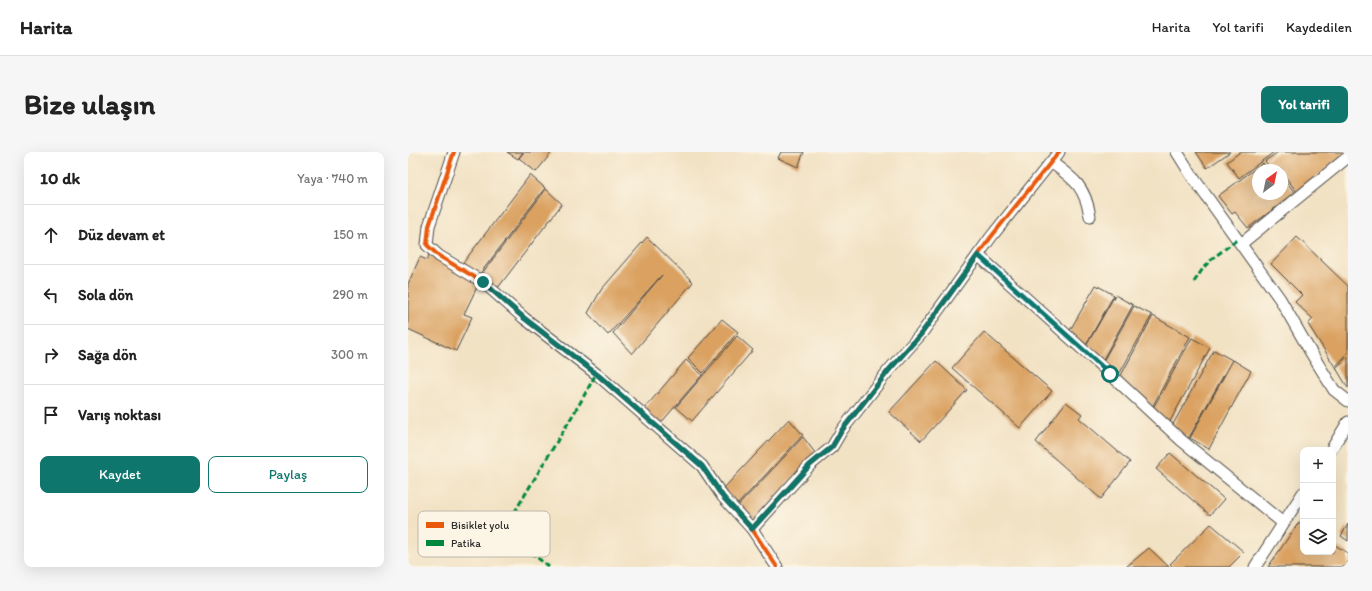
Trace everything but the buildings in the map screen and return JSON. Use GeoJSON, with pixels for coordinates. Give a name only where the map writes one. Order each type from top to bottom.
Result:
{"type":"FeatureCollection","features":[{"type":"Feature","properties":{"kind":"street"},"geometry":{"type":"LineString","coordinates":[[454,152],[429,226],[427,245],[439,256],[483,282],[524,318],[599,376],[702,466],[723,497],[752,529],[777,567]]}},
{"type":"Feature","properties":{"kind":"street"},"geometry":{"type":"LineString","coordinates":[[752,529],[810,465],[832,447],[842,430],[889,370],[921,334],[978,255],[1059,152]]}},
{"type":"Feature","properties":{"kind":"street"},"geometry":{"type":"LineString","coordinates":[[1176,152],[1280,299],[1334,390],[1348,401]]}},
{"type":"Feature","properties":{"kind":"street"},"geometry":{"type":"LineString","coordinates":[[1241,244],[1348,157]]}},
{"type":"Feature","properties":{"kind":"street"},"geometry":{"type":"LineString","coordinates":[[1051,162],[1080,186],[1088,202],[1090,216]]}},
{"type":"Feature","properties":{"kind":"street"},"geometry":{"type":"LineString","coordinates":[[978,255],[1181,440],[1283,523]]}},
{"type":"Feature","properties":{"kind":"street"},"geometry":{"type":"LineString","coordinates":[[1333,447],[1348,422]]}},
{"type":"Feature","properties":{"kind":"street"},"geometry":{"type":"LineString","coordinates":[[1255,567],[1300,498]]}},
{"type":"Feature","properties":{"kind":"marked path"},"geometry":{"type":"LineString","coordinates":[[1194,282],[1204,267],[1213,258],[1238,239]]}},
{"type":"Feature","properties":{"kind":"marked path"},"geometry":{"type":"LineString","coordinates":[[515,511],[596,374]]}},
{"type":"Feature","properties":{"kind":"marked path"},"geometry":{"type":"LineString","coordinates":[[537,557],[549,567]]}},
{"type":"Feature","properties":{"kind":"cycle path"},"geometry":{"type":"LineString","coordinates":[[454,152],[429,226],[427,245],[439,256],[483,282],[524,318],[599,376],[702,466],[723,497],[752,529],[777,567]]}},
{"type":"Feature","properties":{"kind":"cycle path"},"geometry":{"type":"LineString","coordinates":[[752,529],[810,465],[832,447],[842,430],[889,370],[921,334],[991,237],[1059,152]]}},
{"type":"Feature","properties":{"kind":"route"},"geometry":{"type":"LineString","coordinates":[[483,282],[524,318],[599,376],[702,466],[723,497],[752,529],[810,465],[832,447],[842,430],[889,370],[921,334],[978,255],[1110,374]]}}]}
